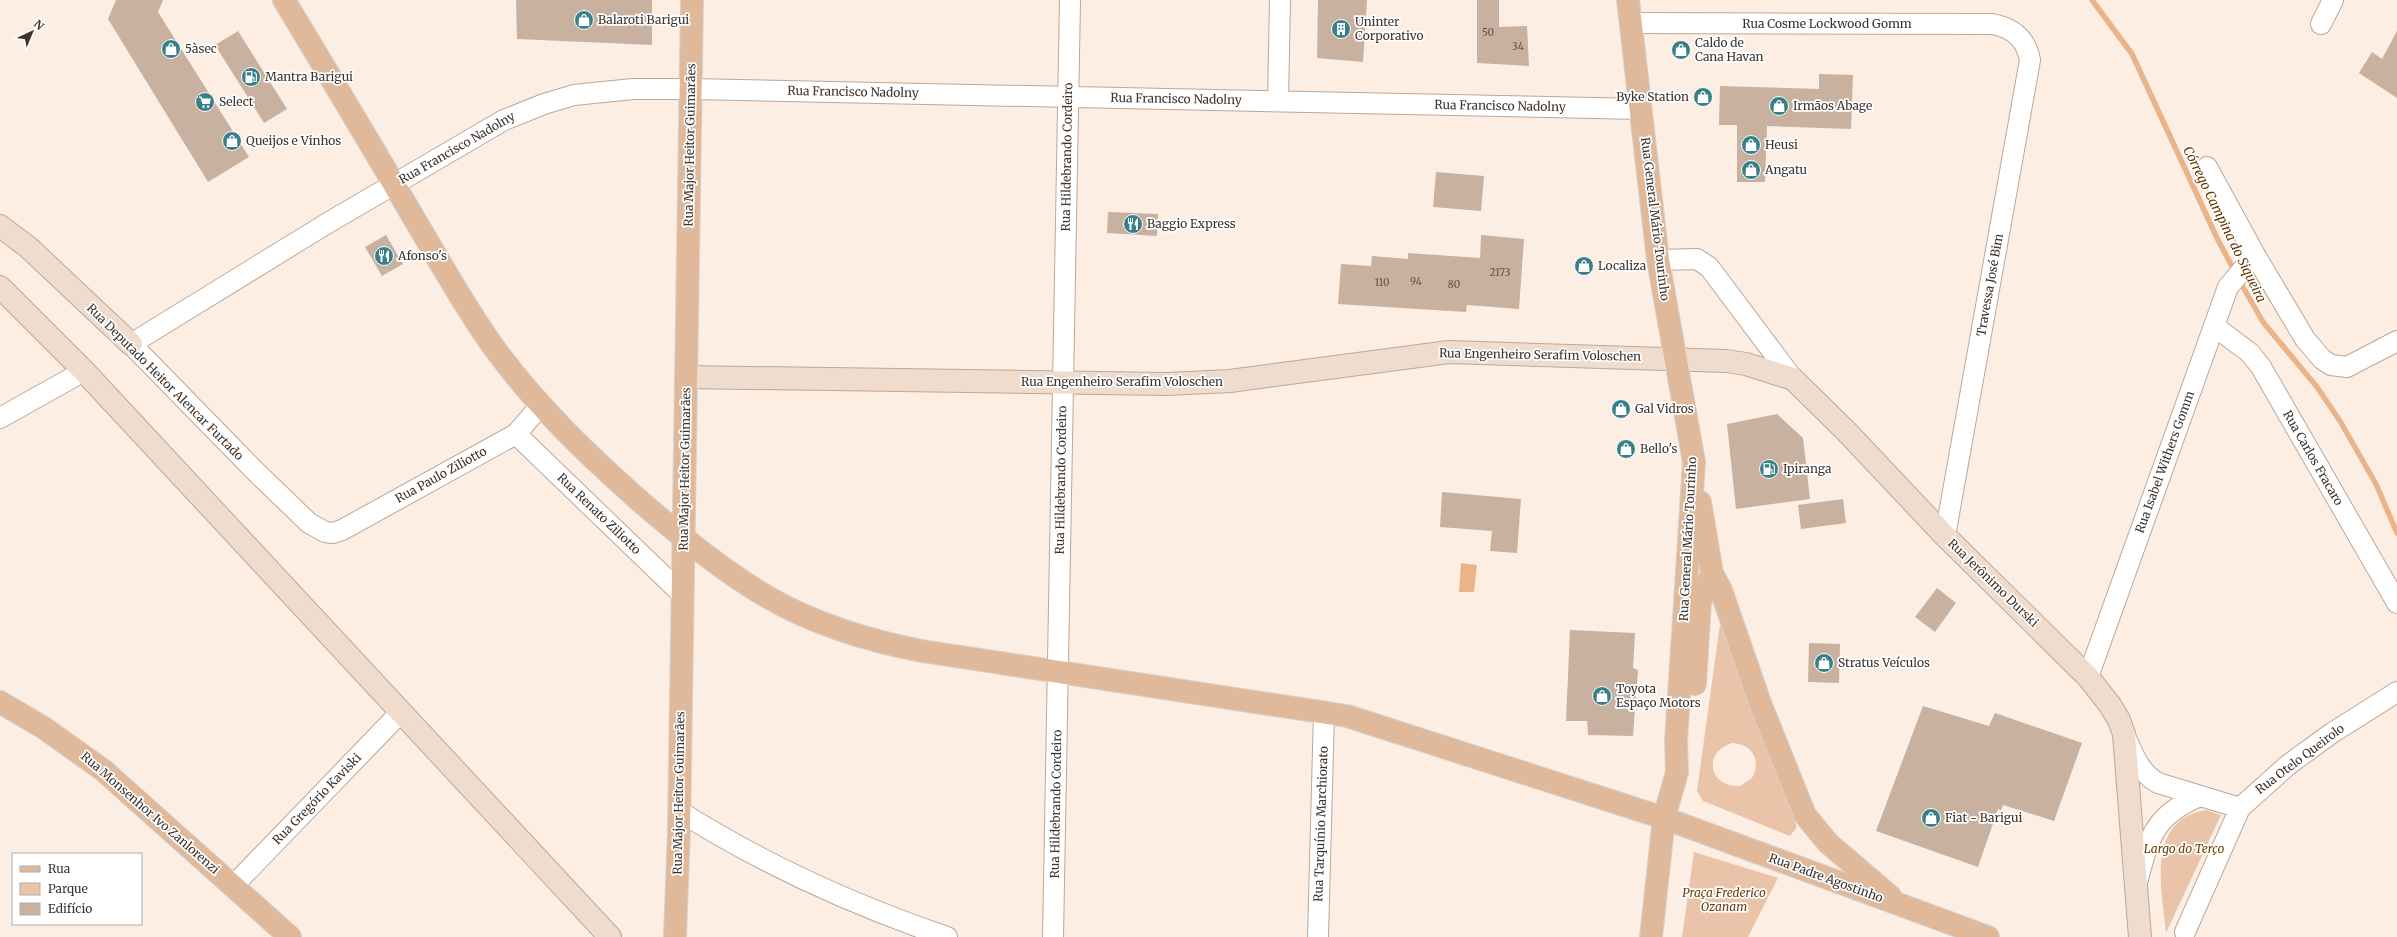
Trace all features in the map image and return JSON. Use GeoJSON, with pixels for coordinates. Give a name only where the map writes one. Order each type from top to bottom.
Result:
{"type":"FeatureCollection","features":[{"type":"Feature","properties":{"kind":"main road","name":"Rua Padre Agostinho"},"geometry":{"type":"LineString","coordinates":[[284,0],[479,325],[494,348],[540,405],[618,482],[684,538],[740,580],[772,599],[812,618],[851,633],[885,644],[922,652],[1324,712],[1373,724],[1664,818],[1983,936]]}},
{"type":"Feature","properties":{"kind":"main road","name":"Rua Major Heitor Guimarães"},"geometry":{"type":"LineString","coordinates":[[675,937],[679,820],[692,0]]}},
{"type":"Feature","properties":{"kind":"main road","name":"Rua General Mário Tourinho"},"geometry":{"type":"LineString","coordinates":[[1629,6],[1658,260],[1694,462],[1676,742],[1677,772],[1664,818],[1651,937]]}},
{"type":"Feature","properties":{"kind":"main road"},"geometry":{"type":"LineString","coordinates":[[1694,462],[1712,573],[1722,590],[1760,704],[1805,815],[1828,843],[1902,906]]}},
{"type":"Feature","properties":{"kind":"main road"},"geometry":{"type":"LineString","coordinates":[[1677,772],[1684,761],[1694,691],[1700,602],[1712,573]]}},
{"type":"Feature","properties":{"kind":"main road","name":"Rua Monsenhor Ivo Zanlorenzi"},"geometry":{"type":"LineString","coordinates":[[0,702],[44,728],[103,770],[234,885],[290,937]]}},
{"type":"Feature","properties":{"kind":"street","name":"Rua Hildebrando Cordeiro"},"geometry":{"type":"LineString","coordinates":[[1053,937],[1070,0]]}},
{"type":"Feature","properties":{"kind":"street"},"geometry":{"type":"LineString","coordinates":[[1278,101],[1280,0]]}},
{"type":"Feature","properties":{"kind":"street"},"geometry":{"type":"LineString","coordinates":[[2321,24],[2333,0]]}},
{"type":"Feature","properties":{"kind":"street","name":"Rua Cosme Lockwood Gomm"},"geometry":{"type":"LineString","coordinates":[[1629,6],[1992,24],[2006,27],[2020,36]]}},
{"type":"Feature","properties":{"kind":"street","name":"Travessa José Bim"},"geometry":{"type":"LineString","coordinates":[[1945,536],[2030,60],[2028,49],[2020,36]]}},
{"type":"Feature","properties":{"kind":"street","name":"Rua Francisco Nadolny"},"geometry":{"type":"LineString","coordinates":[[131,344],[394,184],[504,120],[544,104],[600,91],[691,89],[1641,109]]}},
{"type":"Feature","properties":{"kind":"street"},"geometry":{"type":"LineString","coordinates":[[2207,167],[2250,260],[2309,344],[2331,366],[2347,367],[2397,341]]}},
{"type":"Feature","properties":{"kind":"street","name":"Rua Deputado Heitor Alencar Furtado"},"geometry":{"type":"LineString","coordinates":[[0,226],[33,252],[131,344],[280,496],[317,529],[333,533]]}},
{"type":"Feature","properties":{"kind":"street"},"geometry":{"type":"LineString","coordinates":[[1658,260],[1697,259],[1710,267],[1793,380]]}},
{"type":"Feature","properties":{"kind":"street","name":"Rua Isabel Withers Gomm"},"geometry":{"type":"LineString","coordinates":[[2088,677],[2228,288],[2250,260]]}},
{"type":"Feature","properties":{"kind":"street"},"geometry":{"type":"LineString","coordinates":[[0,287],[84,371],[610,937]]}},
{"type":"Feature","properties":{"kind":"street","name":"Rua Carlos Fracaro"},"geometry":{"type":"LineString","coordinates":[[2214,326],[2250,353],[2261,367],[2397,603]]}},
{"type":"Feature","properties":{"kind":"street","name":"Rua Engenheiro Serafim Voloschen"},"geometry":{"type":"LineString","coordinates":[[686,377],[1167,384],[1230,381],[1449,352],[1675,358]]}},
{"type":"Feature","properties":{"kind":"street","name":"Rua Jerônimo Durski"},"geometry":{"type":"LineString","coordinates":[[1675,358],[1726,361],[1746,364],[1793,380],[1846,431],[1945,536],[2088,677],[2110,705],[2119,720],[2124,734],[2140,937]]}},
{"type":"Feature","properties":{"kind":"street"},"geometry":{"type":"LineString","coordinates":[[0,418],[84,371]]}},
{"type":"Feature","properties":{"kind":"street","name":"Rua Paulo Ziliotto"},"geometry":{"type":"LineString","coordinates":[[333,533],[342,530],[516,434],[540,405]]}},
{"type":"Feature","properties":{"kind":"street","name":"Rua Renato Ziliotto"},"geometry":{"type":"LineString","coordinates":[[516,434],[682,595]]}},
{"type":"Feature","properties":{"kind":"street","name":"Rua Otelo Queirolo"},"geometry":{"type":"LineString","coordinates":[[2185,932],[2240,808],[2288,765],[2332,733],[2397,692]]}},
{"type":"Feature","properties":{"kind":"street","name":"Rua Gregório Kaviski"},"geometry":{"type":"LineString","coordinates":[[234,885],[401,712]]}},
{"type":"Feature","properties":{"kind":"street","name":"Rua Tarquínio Marchiorato"},"geometry":{"type":"LineString","coordinates":[[1318,937],[1324,712]]}},
{"type":"Feature","properties":{"kind":"street"},"geometry":{"type":"LineString","coordinates":[[2124,734],[2140,768],[2148,778],[2158,783],[2240,808]]}},
{"type":"Feature","properties":{"kind":"street"},"geometry":{"type":"LineString","coordinates":[[2136,889],[2146,849],[2154,830],[2165,816],[2180,804],[2200,796]]}},
{"type":"Feature","properties":{"kind":"street"},"geometry":{"type":"LineString","coordinates":[[679,820],[746,851],[797,877],[947,937]]}},
{"type":"Feature","properties":{"kind":"green space"},"geometry":{"type":"Polygon","coordinates":[[[1720,624],[1797,827],[1790,836],[1703,801],[1697,791],[1720,624]],[[1732,743],[1722,748],[1716,754],[1713,761],[1713,769],[1716,776],[1721,781],[1730,785],[1740,786],[1752,778],[1756,765],[1753,754],[1750,750],[1739,744],[1732,743]]]}},
{"type":"Feature","properties":{"kind":"green space","name":"Largo do Terço"},"geometry":{"type":"Polygon","coordinates":[[[2206,810],[2221,815],[2166,933],[2161,878],[2165,842],[2173,827],[2187,816],[2206,810]]]}},
{"type":"Feature","properties":{"kind":"green space","name":"Praça Frederico Ozanam"},"geometry":{"type":"Polygon","coordinates":[[[1694,852],[1778,878],[1748,937],[1682,937],[1694,852]]]}},
{"type":"Feature","properties":{"kind":"shaded area"},"geometry":{"type":"Polygon","coordinates":[[[1461,563],[1477,565],[1474,592],[1459,592],[1461,563]]]}},
{"type":"Feature","properties":{"kind":"building"},"geometry":{"type":"Polygon","coordinates":[[[116,0],[163,0],[158,12],[249,157],[208,182],[108,19],[116,0]]]}},
{"type":"Feature","properties":{"kind":"building","name":"Balaroti Barigui"},"geometry":{"type":"Polygon","coordinates":[[[516,0],[652,0],[652,45],[517,39],[516,0]]]}},
{"type":"Feature","properties":{"kind":"building","name":"Uninter Corporativo"},"geometry":{"type":"Polygon","coordinates":[[[1318,0],[1367,0],[1363,62],[1317,58],[1318,0]]]}},
{"type":"Feature","properties":{"kind":"building"},"geometry":{"type":"Polygon","coordinates":[[[1477,0],[1499,0],[1499,27],[1527,26],[1529,66],[1477,63],[1477,0]]]}},
{"type":"Feature","properties":{"kind":"building","name":"Mantra Barigui"},"geometry":{"type":"Polygon","coordinates":[[[238,31],[287,109],[264,123],[215,45],[238,31]]]}},
{"type":"Feature","properties":{"kind":"building"},"geometry":{"type":"Polygon","coordinates":[[[2397,31],[2397,98],[2359,73],[2372,52],[2382,59],[2397,31]]]}},
{"type":"Feature","properties":{"kind":"building"},"geometry":{"type":"Polygon","coordinates":[[[1819,74],[1853,75],[1851,129],[1767,126],[1765,182],[1737,182],[1737,125],[1719,125],[1720,86],[1819,89],[1819,74]]]}},
{"type":"Feature","properties":{"kind":"building"},"geometry":{"type":"Polygon","coordinates":[[[1436,172],[1484,176],[1481,211],[1433,207],[1436,172]]]}},
{"type":"Feature","properties":{"kind":"building","name":"Baggio Express"},"geometry":{"type":"Polygon","coordinates":[[[1108,212],[1158,214],[1157,236],[1107,233],[1108,212]]]}},
{"type":"Feature","properties":{"kind":"building","name":"Afonso's"},"geometry":{"type":"Polygon","coordinates":[[[386,235],[403,264],[382,276],[365,247],[386,235]]]}},
{"type":"Feature","properties":{"kind":"building"},"geometry":{"type":"Polygon","coordinates":[[[1481,235],[1524,239],[1519,309],[1467,305],[1466,312],[1338,304],[1341,264],[1371,266],[1372,256],[1408,259],[1408,253],[1480,258],[1481,235]]]}},
{"type":"Feature","properties":{"kind":"building","name":"Ipiranga"},"geometry":{"type":"Polygon","coordinates":[[[1777,414],[1803,438],[1810,499],[1736,509],[1727,424],[1777,414]]]}},
{"type":"Feature","properties":{"kind":"building"},"geometry":{"type":"Polygon","coordinates":[[[1442,492],[1521,499],[1517,553],[1490,551],[1492,531],[1440,527],[1442,492]]]}},
{"type":"Feature","properties":{"kind":"building"},"geometry":{"type":"Polygon","coordinates":[[[1843,499],[1846,523],[1801,529],[1798,505],[1843,499]]]}},
{"type":"Feature","properties":{"kind":"building"},"geometry":{"type":"Polygon","coordinates":[[[1937,588],[1956,603],[1935,632],[1915,617],[1937,588]]]}},
{"type":"Feature","properties":{"kind":"building","name":"Toyota Espaço Motors"},"geometry":{"type":"Polygon","coordinates":[[[1570,630],[1635,633],[1633,668],[1638,670],[1633,736],[1588,735],[1587,721],[1566,721],[1570,630]]]}},
{"type":"Feature","properties":{"kind":"building","name":"Stratus Veículos"},"geometry":{"type":"Polygon","coordinates":[[[1809,643],[1840,644],[1839,683],[1808,682],[1809,643]]]}},
{"type":"Feature","properties":{"kind":"building"},"geometry":{"type":"Polygon","coordinates":[[[1923,706],[1989,726],[1995,713],[2082,743],[2054,821],[2003,805],[2001,810],[1998,809],[1978,867],[1876,831],[1923,706]]]}},
{"type":"Feature","properties":{"kind":"waterway","name":"Córrego Campina do Siqueira"},"geometry":{"type":"LineString","coordinates":[[2092,0],[2132,54],[2217,238],[2235,272]]}},
{"type":"Feature","properties":{"kind":"waterway","name":"Córrego Campina do Siqueira"},"geometry":{"type":"LineString","coordinates":[[2239,280],[2263,322],[2317,387],[2340,421],[2376,484],[2397,533]]}},
{"type":"Feature","properties":{"kind":"place","name":"Balaroti Barigui"},"geometry":{"type":"Point","coordinates":[584,20]}},
{"type":"Feature","properties":{"kind":"place","name":"Uninter Corporativo"},"geometry":{"type":"Point","coordinates":[1341,29]}},
{"type":"Feature","properties":{"kind":"place","name":"5àsec"},"geometry":{"type":"Point","coordinates":[171,49]}},
{"type":"Feature","properties":{"kind":"place","name":"Caldo de Cana Havan"},"geometry":{"type":"Point","coordinates":[1681,50]}},
{"type":"Feature","properties":{"kind":"place","name":"Mantra Barigui"},"geometry":{"type":"Point","coordinates":[251,77]}},
{"type":"Feature","properties":{"kind":"place","name":"Byke Station"},"geometry":{"type":"Point","coordinates":[1703,97]}},
{"type":"Feature","properties":{"kind":"place","name":"Select"},"geometry":{"type":"Point","coordinates":[205,102]}},
{"type":"Feature","properties":{"kind":"place","name":"Irmãos Abage"},"geometry":{"type":"Point","coordinates":[1779,106]}},
{"type":"Feature","properties":{"kind":"place","name":"Queijos e Vinhos"},"geometry":{"type":"Point","coordinates":[232,141]}},
{"type":"Feature","properties":{"kind":"place","name":"Heusi"},"geometry":{"type":"Point","coordinates":[1751,145]}},
{"type":"Feature","properties":{"kind":"place","name":"Angatu"},"geometry":{"type":"Point","coordinates":[1751,170]}},
{"type":"Feature","properties":{"kind":"place","name":"Baggio Express"},"geometry":{"type":"Point","coordinates":[1133,224]}},
{"type":"Feature","properties":{"kind":"place","name":"Afonso's"},"geometry":{"type":"Point","coordinates":[384,256]}},
{"type":"Feature","properties":{"kind":"place","name":"Localiza"},"geometry":{"type":"Point","coordinates":[1584,266]}},
{"type":"Feature","properties":{"kind":"place","name":"Gal Vidros"},"geometry":{"type":"Point","coordinates":[1621,409]}},
{"type":"Feature","properties":{"kind":"place","name":"Bello's"},"geometry":{"type":"Point","coordinates":[1626,449]}},
{"type":"Feature","properties":{"kind":"place","name":"Ipiranga"},"geometry":{"type":"Point","coordinates":[1769,469]}},
{"type":"Feature","properties":{"kind":"place","name":"Stratus Veículos"},"geometry":{"type":"Point","coordinates":[1824,663]}},
{"type":"Feature","properties":{"kind":"place","name":"Toyota Espaço Motors"},"geometry":{"type":"Point","coordinates":[1602,696]}},
{"type":"Feature","properties":{"kind":"place","name":"Fiat - Barigui"},"geometry":{"type":"Point","coordinates":[1931,818]}}]}
